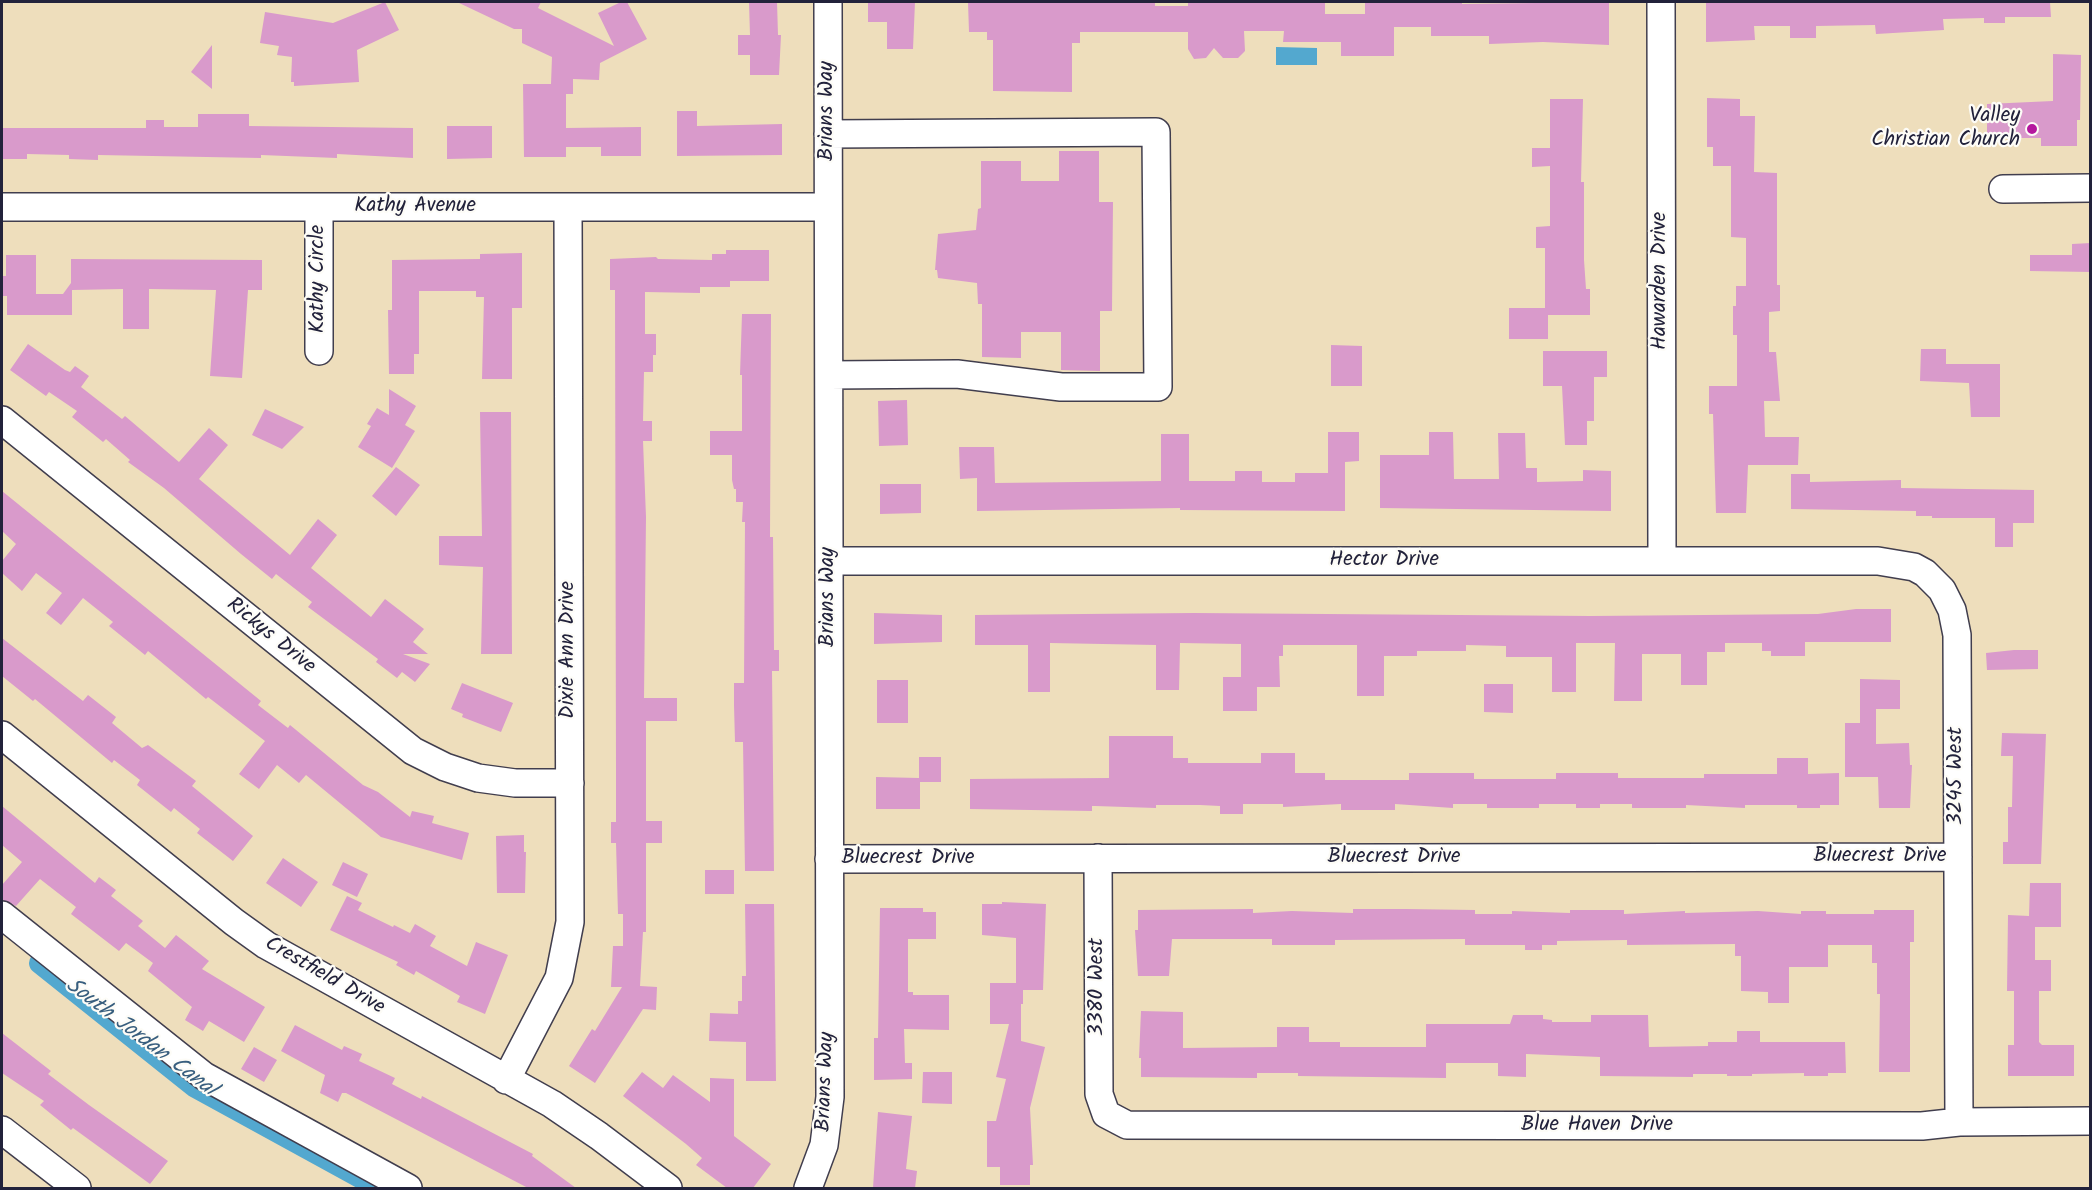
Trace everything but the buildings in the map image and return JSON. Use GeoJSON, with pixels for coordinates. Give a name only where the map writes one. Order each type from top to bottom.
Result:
{"type":"FeatureCollection","features":[{"type":"Feature","properties":{"kind":"street","name":"Brians Way"},"geometry":{"type":"LineString","coordinates":[[808,1188],[824,1145],[829,1105],[828,2]]}},
{"type":"Feature","properties":{"kind":"street","name":"Hawarden Drive"},"geometry":{"type":"LineString","coordinates":[[1661,2],[1662,561]]}},
{"type":"Feature","properties":{"kind":"street"},"geometry":{"type":"LineString","coordinates":[[828,134],[1156,132],[1158,387],[1061,387],[957,374],[829,375]]}},
{"type":"Feature","properties":{"kind":"street"},"geometry":{"type":"LineString","coordinates":[[2003,189],[2091,188]]}},
{"type":"Feature","properties":{"kind":"street","name":"Kathy Avenue"},"geometry":{"type":"LineString","coordinates":[[2,207],[828,207]]}},
{"type":"Feature","properties":{"kind":"street","name":"Kathy Circle"},"geometry":{"type":"LineString","coordinates":[[319,351],[320,207]]}},
{"type":"Feature","properties":{"kind":"street","name":"Dixie Ann Drive"},"geometry":{"type":"LineString","coordinates":[[506,1080],[551,997],[564,959],[570,922],[568,207]]}},
{"type":"Feature","properties":{"kind":"street","name":"Rickys Drive"},"geometry":{"type":"LineString","coordinates":[[2,420],[413,751],[445,767],[478,778],[515,783],[570,783]]}},
{"type":"Feature","properties":{"kind":"street","name":"Hector Drive"},"geometry":{"type":"LineString","coordinates":[[829,561],[1884,561],[1914,567],[1934,581]]}},
{"type":"Feature","properties":{"kind":"street","name":"3245 West"},"geometry":{"type":"LineString","coordinates":[[1934,581],[1947,600],[1957,635],[1959,1122]]}},
{"type":"Feature","properties":{"kind":"street","name":"Crestfield Drive"},"geometry":{"type":"LineString","coordinates":[[2,735],[234,922],[266,945],[576,1119],[668,1188]]}},
{"type":"Feature","properties":{"kind":"street","name":"Bluecrest Drive"},"geometry":{"type":"LineString","coordinates":[[829,859],[1958,857]]}},
{"type":"Feature","properties":{"kind":"street","name":"3380 West"},"geometry":{"type":"LineString","coordinates":[[1098,858],[1098,1083],[1106,1114]]}},
{"type":"Feature","properties":{"kind":"street"},"geometry":{"type":"LineString","coordinates":[[2,915],[204,1076],[408,1188]]}},
{"type":"Feature","properties":{"kind":"street","name":"Blue Haven Drive"},"geometry":{"type":"LineString","coordinates":[[1106,1114],[1127,1125],[1140,1127],[1922,1126],[1959,1122],[2091,1121]]}},
{"type":"Feature","properties":{"kind":"street"},"geometry":{"type":"LineString","coordinates":[[2,1130],[77,1188]]}},
{"type":"Feature","properties":{"kind":"water"},"geometry":{"type":"Polygon","coordinates":[[[1276,47],[1317,48],[1317,65],[1276,65],[1276,47]]]}},
{"type":"Feature","properties":{"kind":"waterway","name":"South Jordan Canal"},"geometry":{"type":"LineString","coordinates":[[40,963],[194,1086],[380,1188]]}},
{"type":"Feature","properties":{"kind":"place","name":"Valley Christian Church"},"geometry":{"type":"Point","coordinates":[2032,129]}}]}
